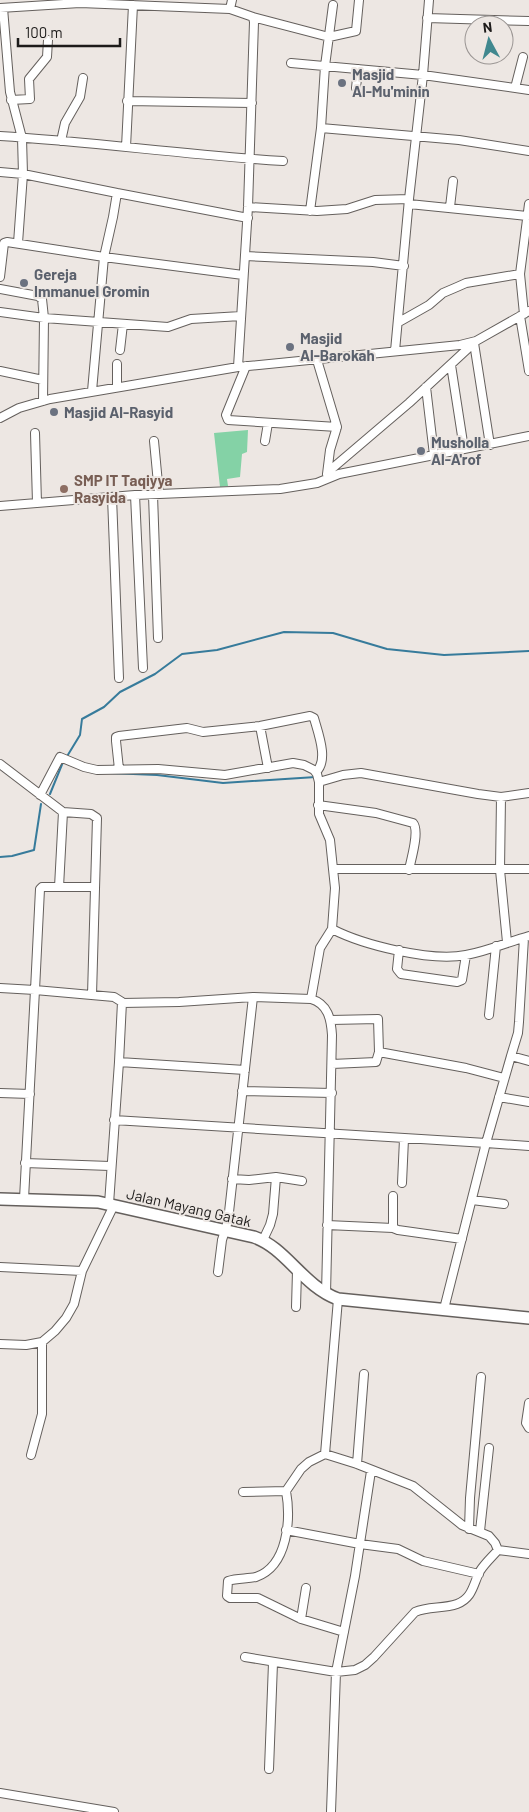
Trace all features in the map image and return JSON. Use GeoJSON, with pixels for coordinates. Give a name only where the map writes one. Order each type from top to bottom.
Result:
{"type":"FeatureCollection","features":[{"type":"Feature","properties":{"kind":"street"},"geometry":{"type":"LineString","coordinates":[[230,9],[232,0]]}},
{"type":"Feature","properties":{"kind":"street"},"geometry":{"type":"LineString","coordinates":[[18,243],[23,174],[22,138],[11,100],[1,8],[80,3],[230,9],[252,17],[329,37],[356,31],[359,0]]}},
{"type":"Feature","properties":{"kind":"street"},"geometry":{"type":"LineString","coordinates":[[395,351],[429,0]]}},
{"type":"Feature","properties":{"kind":"street"},"geometry":{"type":"LineString","coordinates":[[126,147],[133,5]]}},
{"type":"Feature","properties":{"kind":"street"},"geometry":{"type":"LineString","coordinates":[[310,211],[321,128],[325,66],[333,5]]}},
{"type":"Feature","properties":{"kind":"street"},"geometry":{"type":"LineString","coordinates":[[238,367],[248,218],[252,103],[252,17]]}},
{"type":"Feature","properties":{"kind":"street"},"geometry":{"type":"LineString","coordinates":[[427,18],[529,21]]}},
{"type":"Feature","properties":{"kind":"street"},"geometry":{"type":"LineString","coordinates":[[11,100],[30,99],[29,78],[47,57],[48,40]]}},
{"type":"Feature","properties":{"kind":"street"},"geometry":{"type":"LineString","coordinates":[[515,88],[523,57]]}},
{"type":"Feature","properties":{"kind":"street"},"geometry":{"type":"LineString","coordinates":[[291,63],[423,75],[529,90]]}},
{"type":"Feature","properties":{"kind":"street"},"geometry":{"type":"LineString","coordinates":[[356,88],[358,69]]}},
{"type":"Feature","properties":{"kind":"street"},"geometry":{"type":"LineString","coordinates":[[61,141],[65,123],[80,97],[83,78]]}},
{"type":"Feature","properties":{"kind":"street"},"geometry":{"type":"LineString","coordinates":[[127,101],[252,103]]}},
{"type":"Feature","properties":{"kind":"street"},"geometry":{"type":"LineString","coordinates":[[321,128],[459,140],[529,151]]}},
{"type":"Feature","properties":{"kind":"street"},"geometry":{"type":"LineString","coordinates":[[0,136],[202,156],[283,161]]}},
{"type":"Feature","properties":{"kind":"street"},"geometry":{"type":"LineString","coordinates":[[0,172],[23,174],[248,218]]}},
{"type":"Feature","properties":{"kind":"street"},"geometry":{"type":"LineString","coordinates":[[450,207],[453,181]]}},
{"type":"Feature","properties":{"kind":"street"},"geometry":{"type":"LineString","coordinates":[[92,388],[104,257],[114,217],[117,193]]}},
{"type":"Feature","properties":{"kind":"street"},"geometry":{"type":"LineString","coordinates":[[248,207],[310,211],[347,209],[380,200],[526,216]]}},
{"type":"Feature","properties":{"kind":"street"},"geometry":{"type":"LineString","coordinates":[[529,204],[520,274],[529,371]]}},
{"type":"Feature","properties":{"kind":"street"},"geometry":{"type":"LineString","coordinates":[[0,277],[2,252],[5,242],[243,275]]}},
{"type":"Feature","properties":{"kind":"street"},"geometry":{"type":"LineString","coordinates":[[245,256],[373,262],[404,266]]}},
{"type":"Feature","properties":{"kind":"street"},"geometry":{"type":"LineString","coordinates":[[399,322],[430,305],[443,293],[466,283],[520,274]]}},
{"type":"Feature","properties":{"kind":"street"},"geometry":{"type":"LineString","coordinates":[[0,289],[41,297],[44,318],[43,398]]}},
{"type":"Feature","properties":{"kind":"street"},"geometry":{"type":"LineString","coordinates":[[0,312],[44,318],[168,326],[192,319],[241,316]]}},
{"type":"Feature","properties":{"kind":"street"},"geometry":{"type":"LineString","coordinates":[[0,506],[136,495],[280,488],[317,483],[426,388],[475,342],[524,314]]}},
{"type":"Feature","properties":{"kind":"street"},"geometry":{"type":"LineString","coordinates":[[120,350],[123,324]]}},
{"type":"Feature","properties":{"kind":"street"},"geometry":{"type":"LineString","coordinates":[[0,418],[43,398],[92,388],[117,387],[246,366],[451,347],[475,342]]}},
{"type":"Feature","properties":{"kind":"street"},"geometry":{"type":"LineString","coordinates":[[475,342],[490,445]]}},
{"type":"Feature","properties":{"kind":"street"},"geometry":{"type":"LineString","coordinates":[[317,360],[337,427],[330,450],[327,476]]}},
{"type":"Feature","properties":{"kind":"street"},"geometry":{"type":"LineString","coordinates":[[117,364],[117,387]]}},
{"type":"Feature","properties":{"kind":"street"},"geometry":{"type":"LineString","coordinates":[[451,365],[464,449]]}},
{"type":"Feature","properties":{"kind":"street"},"geometry":{"type":"LineString","coordinates":[[246,366],[228,408],[228,420],[337,427]]}},
{"type":"Feature","properties":{"kind":"street"},"geometry":{"type":"LineString","coordinates":[[0,371],[43,380]]}},
{"type":"Feature","properties":{"kind":"street"},"geometry":{"type":"LineString","coordinates":[[426,388],[434,455]]}},
{"type":"Feature","properties":{"kind":"street"},"geometry":{"type":"LineString","coordinates":[[265,441],[268,423]]}},
{"type":"Feature","properties":{"kind":"street"},"geometry":{"type":"LineString","coordinates":[[35,433],[37,503]]}},
{"type":"Feature","properties":{"kind":"street"},"geometry":{"type":"LineString","coordinates":[[327,476],[529,436]]}},
{"type":"Feature","properties":{"kind":"street"},"geometry":{"type":"LineString","coordinates":[[154,441],[158,638]]}},
{"type":"Feature","properties":{"kind":"street"},"geometry":{"type":"LineString","coordinates":[[136,495],[142,668]]}},
{"type":"Feature","properties":{"kind":"street"},"geometry":{"type":"LineString","coordinates":[[112,497],[120,678]]}},
{"type":"Feature","properties":{"kind":"street"},"geometry":{"type":"LineString","coordinates":[[119,769],[116,741],[116,737],[119,736],[187,728],[203,732],[260,726],[312,717],[319,737],[322,758],[318,776],[319,814],[330,840],[335,888],[332,929],[320,948],[311,999]]}},
{"type":"Feature","properties":{"kind":"street"},"geometry":{"type":"LineString","coordinates":[[260,726],[268,768]]}},
{"type":"Feature","properties":{"kind":"street"},"geometry":{"type":"LineString","coordinates":[[40,795],[58,758],[97,770],[177,770],[225,775],[298,764],[318,776],[370,774],[434,787],[501,797],[529,793]]}},
{"type":"Feature","properties":{"kind":"street"},"geometry":{"type":"LineString","coordinates":[[0,764],[63,812],[91,814],[97,818],[92,995]]}},
{"type":"Feature","properties":{"kind":"street"},"geometry":{"type":"LineString","coordinates":[[501,797],[500,870],[507,942]]}},
{"type":"Feature","properties":{"kind":"street"},"geometry":{"type":"LineString","coordinates":[[318,805],[376,813],[413,823],[416,830],[409,870]]}},
{"type":"Feature","properties":{"kind":"street"},"geometry":{"type":"LineString","coordinates":[[59,887],[63,812]]}},
{"type":"Feature","properties":{"kind":"street"},"geometry":{"type":"LineString","coordinates":[[333,869],[529,869]]}},
{"type":"Feature","properties":{"kind":"street"},"geometry":{"type":"LineString","coordinates":[[24,1199],[38,891],[42,887],[95,887]]}},
{"type":"Feature","properties":{"kind":"street"},"geometry":{"type":"LineString","coordinates":[[332,929],[353,938],[399,950],[446,956],[466,955],[527,937],[518,1033],[486,1143],[444,1309]]}},
{"type":"Feature","properties":{"kind":"street"},"geometry":{"type":"LineString","coordinates":[[489,1016],[496,946]]}},
{"type":"Feature","properties":{"kind":"street"},"geometry":{"type":"LineString","coordinates":[[399,950],[397,969],[401,974],[457,982],[462,980],[466,955]]}},
{"type":"Feature","properties":{"kind":"street"},"geometry":{"type":"LineString","coordinates":[[0,988],[114,997],[120,999],[122,1003],[110,1166],[111,1205],[82,1271],[74,1304],[66,1318],[42,1342],[26,1345],[0,1344]]}},
{"type":"Feature","properties":{"kind":"street"},"geometry":{"type":"LineString","coordinates":[[122,1003],[179,1002],[253,997],[311,999],[322,1005],[331,1020],[332,1064],[326,1294]]}},
{"type":"Feature","properties":{"kind":"street"},"geometry":{"type":"LineString","coordinates":[[218,1272],[228,1221],[253,997]]}},
{"type":"Feature","properties":{"kind":"street"},"geometry":{"type":"LineString","coordinates":[[331,1020],[378,1020],[379,1052],[376,1062],[332,1064]]}},
{"type":"Feature","properties":{"kind":"street"},"geometry":{"type":"LineString","coordinates":[[379,1052],[466,1068],[504,1078]]}},
{"type":"Feature","properties":{"kind":"street"},"geometry":{"type":"LineString","coordinates":[[511,1056],[529,1061]]}},
{"type":"Feature","properties":{"kind":"street"},"geometry":{"type":"LineString","coordinates":[[119,1062],[244,1070]]}},
{"type":"Feature","properties":{"kind":"street"},"geometry":{"type":"LineString","coordinates":[[242,1092],[332,1093]]}},
{"type":"Feature","properties":{"kind":"street"},"geometry":{"type":"LineString","coordinates":[[0,1093],[30,1094]]}},
{"type":"Feature","properties":{"kind":"street"},"geometry":{"type":"LineString","coordinates":[[499,1097],[529,1102]]}},
{"type":"Feature","properties":{"kind":"street"},"geometry":{"type":"LineString","coordinates":[[114,1120],[529,1146]]}},
{"type":"Feature","properties":{"kind":"street"},"geometry":{"type":"LineString","coordinates":[[402,1183],[404,1139]]}},
{"type":"Feature","properties":{"kind":"street"},"geometry":{"type":"LineString","coordinates":[[25,1163],[110,1166]]}},
{"type":"Feature","properties":{"kind":"street"},"geometry":{"type":"LineString","coordinates":[[232,1179],[249,1180],[276,1177],[302,1181]]}},
{"type":"Feature","properties":{"kind":"street"},"geometry":{"type":"LineString","coordinates":[[263,1240],[273,1214],[276,1177]]}},
{"type":"Feature","properties":{"kind":"street"},"geometry":{"type":"LineString","coordinates":[[393,1196],[393,1228]]}},
{"type":"Feature","properties":{"kind":"street","name":"Jalan Mayang Gatak"},"geometry":{"type":"LineString","coordinates":[[0,1199],[88,1201],[263,1240],[326,1294],[338,1299],[529,1318]]}},
{"type":"Feature","properties":{"kind":"street"},"geometry":{"type":"LineString","coordinates":[[472,1200],[504,1204]]}},
{"type":"Feature","properties":{"kind":"street"},"geometry":{"type":"LineString","coordinates":[[327,1225],[393,1228],[462,1239]]}},
{"type":"Feature","properties":{"kind":"street"},"geometry":{"type":"LineString","coordinates":[[0,1267],[82,1271]]}},
{"type":"Feature","properties":{"kind":"street"},"geometry":{"type":"LineString","coordinates":[[296,1306],[297,1271]]}},
{"type":"Feature","properties":{"kind":"street"},"geometry":{"type":"LineString","coordinates":[[325,1454],[338,1299]]}},
{"type":"Feature","properties":{"kind":"street"},"geometry":{"type":"LineString","coordinates":[[31,1455],[42,1414],[42,1342]]}},
{"type":"Feature","properties":{"kind":"street"},"geometry":{"type":"LineString","coordinates":[[357,1464],[364,1374]]}},
{"type":"Feature","properties":{"kind":"street"},"geometry":{"type":"LineString","coordinates":[[469,1529],[481,1377]]}},
{"type":"Feature","properties":{"kind":"street"},"geometry":{"type":"LineString","coordinates":[[529,1403],[526,1423],[529,1428]]}},
{"type":"Feature","properties":{"kind":"street"},"geometry":{"type":"LineString","coordinates":[[480,1532],[489,1448]]}},
{"type":"Feature","properties":{"kind":"street"},"geometry":{"type":"LineString","coordinates":[[344,1632],[301,1619],[258,1598],[230,1598],[226,1596],[229,1580],[256,1576],[273,1566],[282,1553],[286,1530],[286,1495],[301,1470],[309,1462],[325,1454],[414,1486],[458,1523],[491,1538],[496,1543],[498,1550]]}},
{"type":"Feature","properties":{"kind":"street"},"geometry":{"type":"LineString","coordinates":[[332,1812],[336,1672],[360,1544],[371,1471]]}},
{"type":"Feature","properties":{"kind":"street"},"geometry":{"type":"LineString","coordinates":[[243,1492],[286,1495]]}},
{"type":"Feature","properties":{"kind":"street"},"geometry":{"type":"LineString","coordinates":[[470,1498],[484,1500]]}},
{"type":"Feature","properties":{"kind":"street"},"geometry":{"type":"LineString","coordinates":[[286,1530],[398,1549],[429,1563],[479,1574]]}},
{"type":"Feature","properties":{"kind":"street"},"geometry":{"type":"LineString","coordinates":[[498,1550],[529,1554]]}},
{"type":"Feature","properties":{"kind":"street"},"geometry":{"type":"LineString","coordinates":[[245,1657],[336,1672],[355,1670],[368,1662],[415,1612],[424,1609],[453,1606],[464,1600],[471,1594],[479,1574],[498,1550]]}},
{"type":"Feature","properties":{"kind":"street"},"geometry":{"type":"LineString","coordinates":[[301,1619],[306,1588]]}},
{"type":"Feature","properties":{"kind":"street"},"geometry":{"type":"LineString","coordinates":[[269,1769],[273,1663]]}},
{"type":"Feature","properties":{"kind":"street"},"geometry":{"type":"LineString","coordinates":[[0,1793],[114,1812]]}},
{"type":"Feature","properties":{"kind":"green space"},"geometry":{"type":"Polygon","coordinates":[[[248,430],[247,452],[242,454],[240,477],[227,479],[228,486],[220,487],[214,433],[248,430]]]}},
{"type":"Feature","properties":{"kind":"waterway"},"geometry":{"type":"LineString","coordinates":[[66,758],[80,735],[82,719],[104,707],[120,692],[155,674],[182,654],[217,650],[284,632],[333,633],[387,649],[444,655],[529,651]]}},
{"type":"Feature","properties":{"kind":"waterway"},"geometry":{"type":"LineString","coordinates":[[50,794],[63,762]]}},
{"type":"Feature","properties":{"kind":"waterway"},"geometry":{"type":"LineString","coordinates":[[109,773],[157,775],[223,783],[316,777]]}},
{"type":"Feature","properties":{"kind":"waterway"},"geometry":{"type":"LineString","coordinates":[[0,857],[34,850],[41,804]]}},
{"type":"Feature","properties":{"kind":"place","name":"Masjid Al-Mu'minin"},"geometry":{"type":"Point","coordinates":[342,83]}},
{"type":"Feature","properties":{"kind":"place","name":"Gereja Immanuel Gromin"},"geometry":{"type":"Point","coordinates":[24,283]}},
{"type":"Feature","properties":{"kind":"place","name":"Masjid Al-Barokah"},"geometry":{"type":"Point","coordinates":[290,347]}},
{"type":"Feature","properties":{"kind":"place","name":"Masjid Al-Rasyid"},"geometry":{"type":"Point","coordinates":[54,412]}},
{"type":"Feature","properties":{"kind":"place","name":"Musholla Al-A'rof"},"geometry":{"type":"Point","coordinates":[421,451]}},
{"type":"Feature","properties":{"kind":"place","name":"SMP IT Taqiyya Rasyida"},"geometry":{"type":"Point","coordinates":[64,489]}}]}
